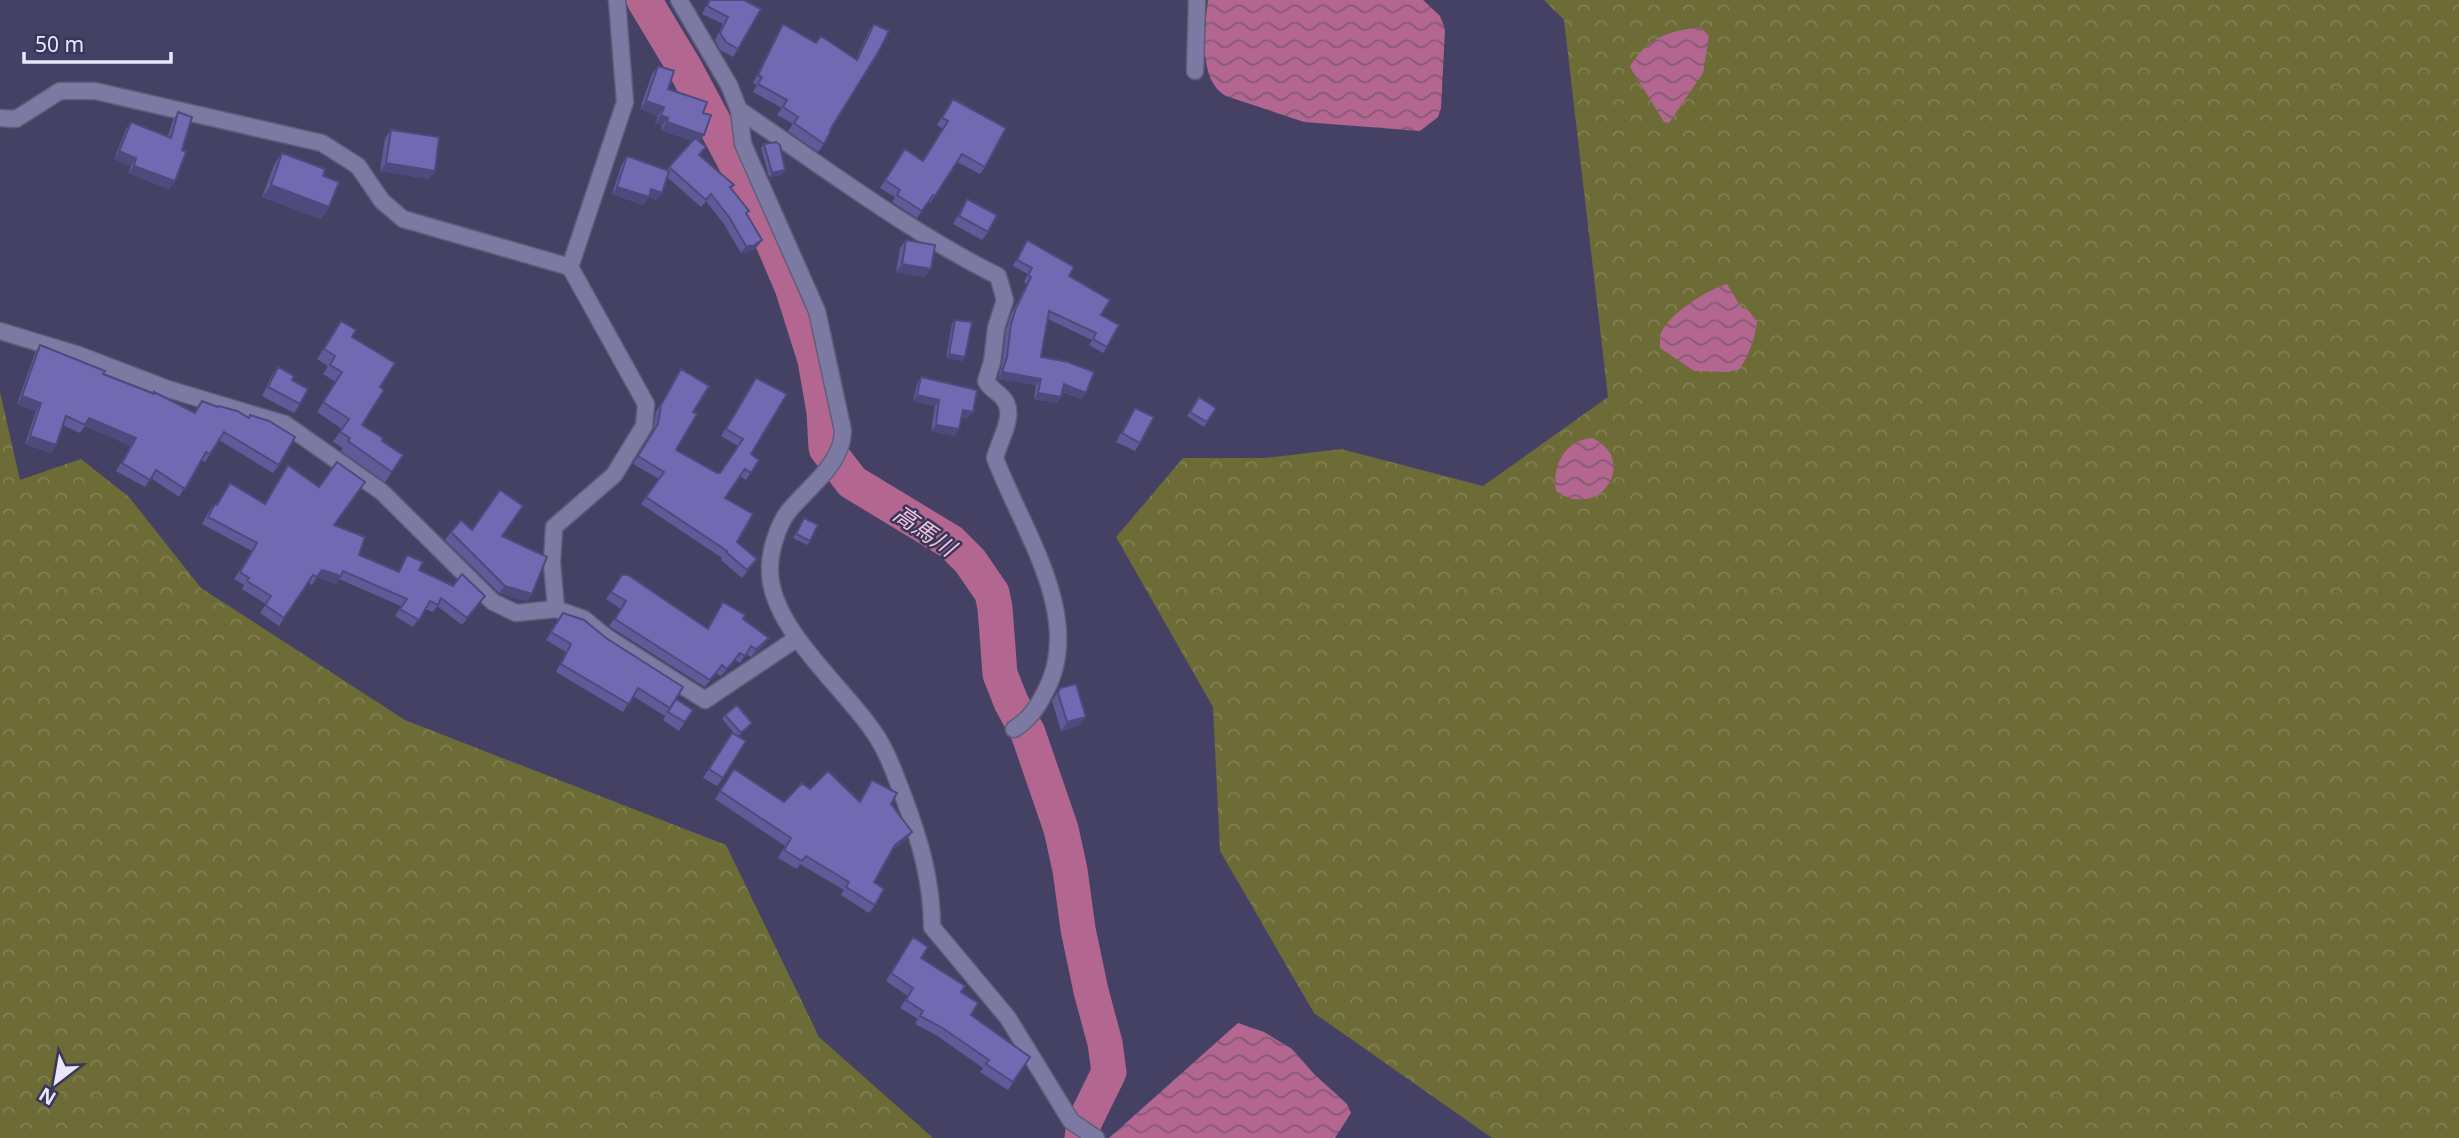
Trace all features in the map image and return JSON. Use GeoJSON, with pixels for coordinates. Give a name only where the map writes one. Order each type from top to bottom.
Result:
{"type":"FeatureCollection","features":[{"type":"Feature","properties":{"kind":"street"},"geometry":{"type":"LineString","coordinates":[[570,267],[625,102],[617,0]]}},
{"type":"Feature","properties":{"kind":"street"},"geometry":{"type":"LineString","coordinates":[[679,0],[729,85],[739,110],[743,144],[817,312],[844,431],[843,444],[837,457],[786,514],[780,527],[770,566],[772,583],[782,612],[796,639],[874,731],[894,768],[924,859],[932,909],[932,927],[1008,1018],[1071,1121],[1096,1138]]}},
{"type":"Feature","properties":{"kind":"street"},"geometry":{"type":"LineString","coordinates":[[1195,71],[1198,0]]}},
{"type":"Feature","properties":{"kind":"street"},"geometry":{"type":"LineString","coordinates":[[0,118],[16,119],[60,91],[95,91],[322,143],[358,166],[382,201],[403,219],[570,267],[646,404],[644,426],[614,475],[554,527],[552,563],[556,608]]}},
{"type":"Feature","properties":{"kind":"street"},"geometry":{"type":"LineString","coordinates":[[739,110],[905,224],[998,276],[1005,300],[996,328],[992,362],[986,381],[990,390],[1002,397],[1007,405],[1009,419],[995,458],[1046,578],[1054,604],[1060,646],[1055,675],[1032,715],[1014,729]]}},
{"type":"Feature","properties":{"kind":"street"},"geometry":{"type":"LineString","coordinates":[[2,333],[79,355],[168,389],[285,425],[382,492],[493,602],[516,613],[556,608],[584,619],[606,637],[705,700],[796,639]]}},
{"type":"Feature","properties":{"kind":"green space"},"geometry":{"type":"Polygon","coordinates":[[[1544,0],[2459,0],[2459,1138],[1492,1138],[1314,1013],[1220,851],[1213,707],[1116,537],[1183,458],[1265,458],[1341,449],[1483,486],[1608,397],[1564,20],[1544,0]]]}},
{"type":"Feature","properties":{"kind":"green space"},"geometry":{"type":"Polygon","coordinates":[[[0,392],[20,480],[81,459],[129,497],[201,588],[405,720],[726,845],[819,1037],[933,1138],[0,1138],[0,392]]]}},
{"type":"Feature","properties":{"kind":"water"},"geometry":{"type":"Polygon","coordinates":[[[1208,0],[1423,0],[1440,16],[1445,29],[1441,108],[1438,117],[1420,131],[1304,122],[1226,96],[1217,88],[1207,66],[1205,38],[1208,0]]]}},
{"type":"Feature","properties":{"kind":"water"},"geometry":{"type":"Polygon","coordinates":[[[1701,28],[1709,36],[1703,73],[1669,123],[1664,122],[1630,67],[1643,49],[1660,37],[1701,28]]]}},
{"type":"Feature","properties":{"kind":"water"},"geometry":{"type":"Polygon","coordinates":[[[1727,284],[1741,307],[1749,311],[1757,322],[1751,346],[1740,369],[1728,372],[1694,371],[1660,348],[1660,336],[1670,320],[1688,304],[1727,284]]]}},
{"type":"Feature","properties":{"kind":"water"},"geometry":{"type":"Polygon","coordinates":[[[1593,438],[1606,448],[1613,460],[1613,473],[1608,485],[1599,494],[1587,499],[1572,499],[1556,491],[1556,472],[1562,456],[1575,443],[1593,438]]]}},
{"type":"Feature","properties":{"kind":"water"},"geometry":{"type":"Polygon","coordinates":[[[1238,1023],[1264,1032],[1292,1049],[1314,1074],[1347,1104],[1351,1113],[1335,1138],[1109,1138],[1238,1023]]]}},
{"type":"Feature","properties":{"kind":"building"},"geometry":{"type":"Polygon","coordinates":[[[710,0],[744,0],[761,9],[738,49],[726,42],[720,33],[728,17],[707,6],[710,0]]]}},
{"type":"Feature","properties":{"kind":"building"},"geometry":{"type":"Polygon","coordinates":[[[783,24],[816,43],[821,36],[857,60],[874,24],[889,31],[824,144],[794,123],[798,117],[783,107],[787,100],[758,84],[762,77],[758,75],[783,24]]]}},
{"type":"Feature","properties":{"kind":"building"},"geometry":{"type":"Polygon","coordinates":[[[658,66],[674,71],[668,89],[707,102],[703,113],[711,115],[704,135],[667,122],[668,118],[661,115],[664,107],[646,101],[658,66]]]}},
{"type":"Feature","properties":{"kind":"building"},"geometry":{"type":"Polygon","coordinates":[[[953,99],[1006,128],[985,167],[962,154],[922,211],[897,195],[900,190],[885,180],[905,149],[923,161],[948,121],[942,118],[953,99]]]}},
{"type":"Feature","properties":{"kind":"building"},"geometry":{"type":"Polygon","coordinates":[[[178,112],[192,117],[182,150],[186,152],[175,181],[134,166],[136,158],[119,151],[131,122],[171,138],[178,112]]]}},
{"type":"Feature","properties":{"kind":"building"},"geometry":{"type":"Polygon","coordinates":[[[391,130],[439,137],[435,171],[386,163],[391,130]]]}},
{"type":"Feature","properties":{"kind":"building"},"geometry":{"type":"Polygon","coordinates":[[[695,138],[706,147],[699,155],[734,185],[730,187],[749,211],[746,213],[762,240],[753,246],[746,246],[711,194],[706,200],[669,167],[695,138]]]}},
{"type":"Feature","properties":{"kind":"building"},"geometry":{"type":"Polygon","coordinates":[[[776,142],[780,145],[785,170],[772,173],[764,144],[776,142]]]}},
{"type":"Feature","properties":{"kind":"building"},"geometry":{"type":"Polygon","coordinates":[[[282,153],[325,169],[323,176],[339,182],[329,207],[271,185],[282,153]]]}},
{"type":"Feature","properties":{"kind":"building"},"geometry":{"type":"Polygon","coordinates":[[[627,156],[669,171],[662,193],[651,189],[649,197],[617,187],[627,156]]]}},
{"type":"Feature","properties":{"kind":"building"},"geometry":{"type":"Polygon","coordinates":[[[967,199],[997,215],[988,232],[959,216],[967,199]]]}},
{"type":"Feature","properties":{"kind":"building"},"geometry":{"type":"Polygon","coordinates":[[[906,240],[935,245],[931,269],[902,264],[906,240]]]}},
{"type":"Feature","properties":{"kind":"building"},"geometry":{"type":"Polygon","coordinates":[[[1027,240],[1074,267],[1069,276],[1110,300],[1101,315],[1119,325],[1107,347],[1093,339],[1096,333],[1049,311],[1041,357],[1068,362],[1094,372],[1086,393],[1064,384],[1061,397],[1038,393],[1041,379],[1002,372],[1007,357],[1011,324],[1031,277],[1028,275],[1032,268],[1017,260],[1027,240]]]}},
{"type":"Feature","properties":{"kind":"building"},"geometry":{"type":"Polygon","coordinates":[[[955,320],[972,322],[965,357],[949,354],[955,320]]]}},
{"type":"Feature","properties":{"kind":"building"},"geometry":{"type":"Polygon","coordinates":[[[341,321],[356,330],[352,337],[395,363],[380,387],[384,390],[362,425],[403,455],[392,472],[348,441],[350,438],[340,432],[349,419],[323,402],[342,372],[330,365],[335,356],[324,349],[341,321]]]}},
{"type":"Feature","properties":{"kind":"building"},"geometry":{"type":"Polygon","coordinates":[[[40,345],[105,371],[103,374],[154,392],[195,413],[202,401],[237,411],[249,418],[250,415],[269,421],[295,437],[279,465],[224,432],[210,454],[206,452],[185,489],[156,470],[150,480],[122,463],[136,438],[89,418],[85,425],[66,416],[56,445],[30,436],[41,403],[22,396],[40,345]]]}},
{"type":"Feature","properties":{"kind":"building"},"geometry":{"type":"Polygon","coordinates":[[[278,367],[294,376],[292,380],[308,389],[300,404],[268,387],[278,367]]]}},
{"type":"Feature","properties":{"kind":"building"},"geometry":{"type":"Polygon","coordinates":[[[681,369],[709,386],[693,412],[697,414],[676,450],[717,473],[720,473],[743,439],[726,429],[756,378],[787,394],[751,454],[759,460],[751,473],[745,469],[725,498],[753,514],[737,542],[757,559],[747,570],[727,551],[646,497],[664,472],[638,456],[658,424],[661,405],[681,369]]]}},
{"type":"Feature","properties":{"kind":"building"},"geometry":{"type":"Polygon","coordinates":[[[921,377],[977,390],[973,412],[963,410],[959,429],[936,425],[939,400],[917,395],[921,377]]]}},
{"type":"Feature","properties":{"kind":"building"},"geometry":{"type":"Polygon","coordinates":[[[1199,397],[1216,408],[1207,422],[1190,412],[1199,397]]]}},
{"type":"Feature","properties":{"kind":"building"},"geometry":{"type":"Polygon","coordinates":[[[1135,408],[1154,417],[1140,443],[1122,433],[1135,408]]]}},
{"type":"Feature","properties":{"kind":"building"},"geometry":{"type":"Polygon","coordinates":[[[337,462],[365,482],[334,525],[365,537],[359,555],[399,572],[407,555],[423,562],[419,570],[453,586],[462,574],[485,596],[467,618],[441,598],[438,605],[430,601],[419,620],[400,609],[407,599],[343,571],[341,576],[322,570],[317,577],[313,575],[284,618],[265,605],[271,596],[247,581],[249,578],[240,572],[257,543],[208,517],[230,483],[265,504],[288,465],[319,487],[337,462]]]}},
{"type":"Feature","properties":{"kind":"building"},"geometry":{"type":"Polygon","coordinates":[[[500,490],[523,506],[502,536],[547,557],[532,594],[505,586],[451,532],[461,520],[472,530],[500,490]]]}},
{"type":"Feature","properties":{"kind":"building"},"geometry":{"type":"Polygon","coordinates":[[[804,518],[818,525],[810,541],[796,534],[804,518]]]}},
{"type":"Feature","properties":{"kind":"building"},"geometry":{"type":"Polygon","coordinates":[[[622,575],[628,575],[708,629],[723,602],[745,615],[743,619],[769,638],[756,649],[751,646],[745,656],[740,653],[727,669],[722,665],[710,680],[615,619],[626,601],[611,592],[622,575]]]}},
{"type":"Feature","properties":{"kind":"building"},"geometry":{"type":"Polygon","coordinates":[[[563,613],[584,620],[606,638],[683,687],[670,708],[638,688],[629,704],[561,664],[571,644],[551,632],[563,613]]]}},
{"type":"Feature","properties":{"kind":"building"},"geometry":{"type":"Polygon","coordinates":[[[1076,684],[1086,717],[1067,722],[1058,693],[1060,688],[1076,684]]]}},
{"type":"Feature","properties":{"kind":"building"},"geometry":{"type":"Polygon","coordinates":[[[676,699],[693,710],[685,722],[668,712],[676,699]]]}},
{"type":"Feature","properties":{"kind":"building"},"geometry":{"type":"Polygon","coordinates":[[[737,705],[752,723],[741,733],[725,715],[737,705]]]}},
{"type":"Feature","properties":{"kind":"building"},"geometry":{"type":"Polygon","coordinates":[[[732,733],[746,741],[723,778],[709,769],[732,733]]]}},
{"type":"Feature","properties":{"kind":"building"},"geometry":{"type":"Polygon","coordinates":[[[734,769],[784,802],[802,783],[810,789],[828,771],[860,802],[872,780],[897,793],[891,804],[912,832],[895,845],[874,882],[884,889],[875,905],[846,887],[849,882],[806,856],[802,861],[784,850],[791,838],[720,791],[734,769]]]}},
{"type":"Feature","properties":{"kind":"building"},"geometry":{"type":"Polygon","coordinates":[[[913,937],[928,947],[921,958],[965,986],[961,992],[978,1003],[971,1015],[1030,1057],[1013,1082],[986,1064],[989,1060],[920,1016],[923,1011],[906,1000],[913,988],[891,973],[913,937]]]}},
{"type":"Feature","properties":{"kind":"waterway","name":"高馬川"},"geometry":{"type":"LineString","coordinates":[[644,0],[686,70],[753,196],[792,287],[815,360],[824,412],[826,448],[852,482],[951,542],[970,561],[992,593],[1000,674],[1028,733],[1061,829],[1078,929],[1105,1043],[1109,1072],[1084,1123],[1082,1138]]}}]}
